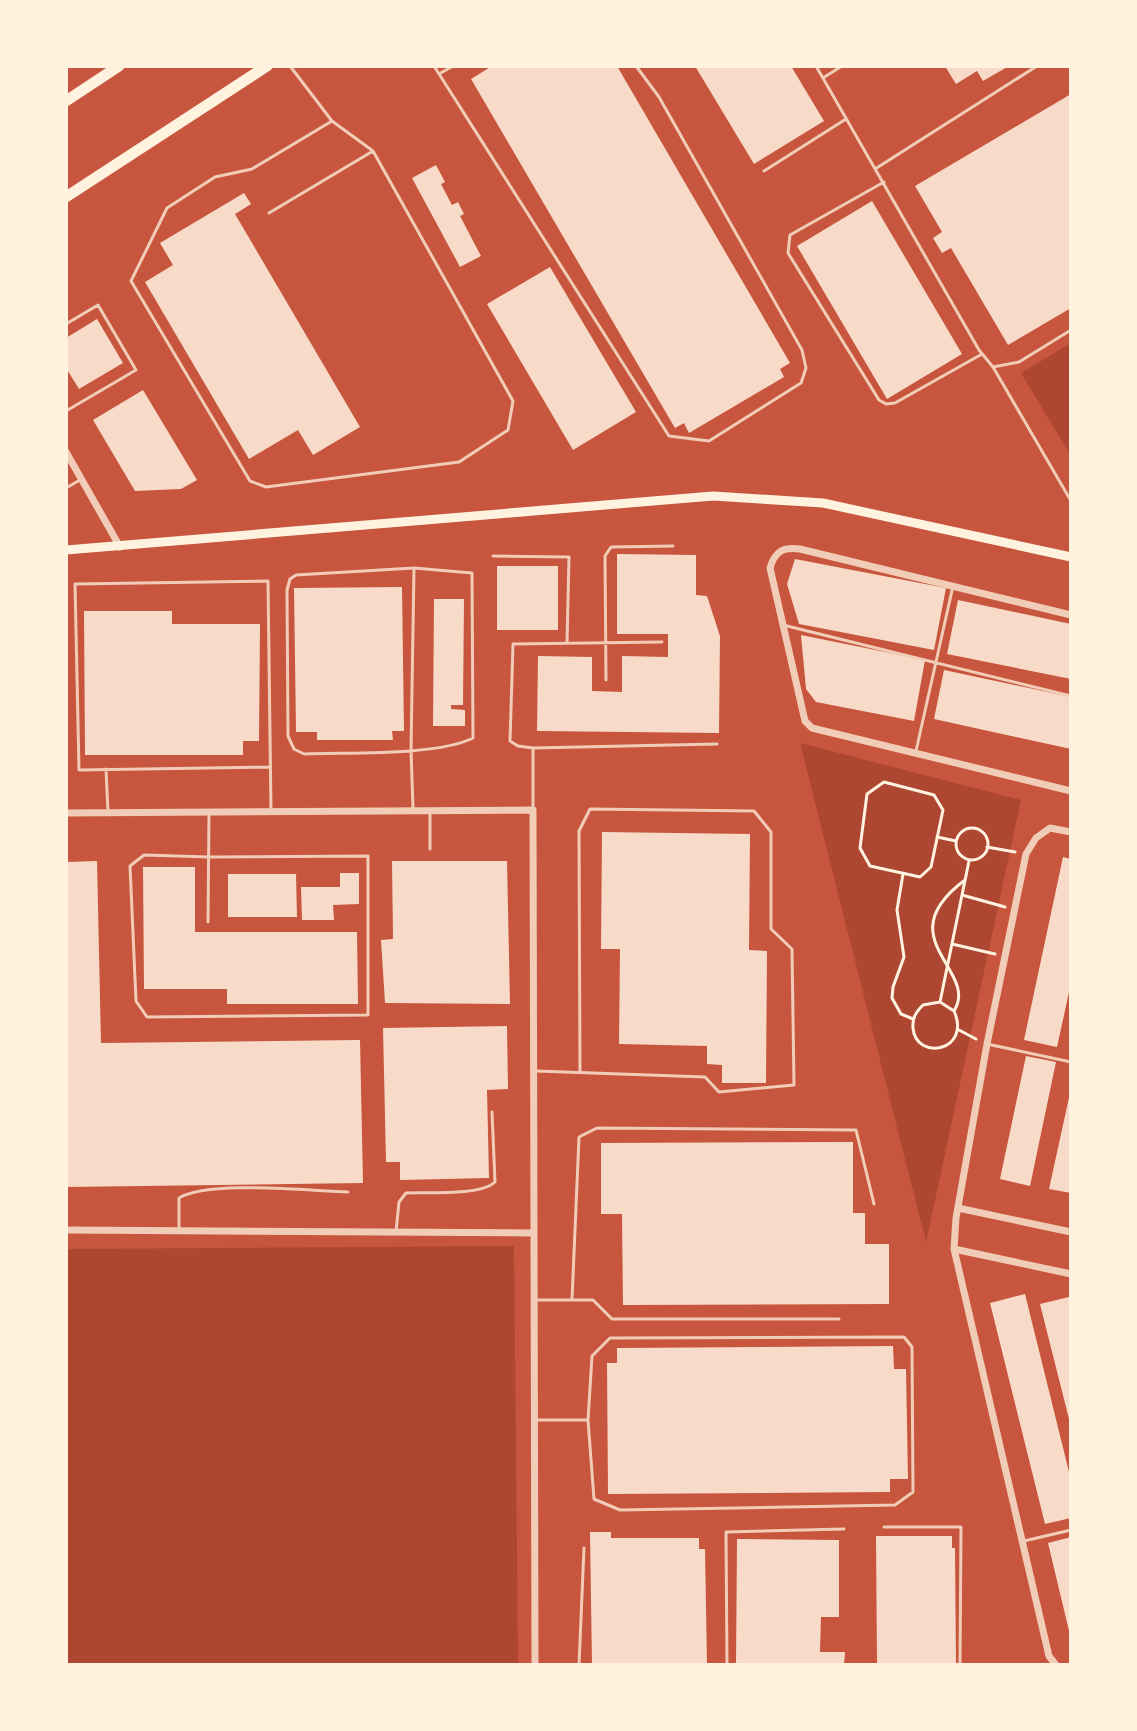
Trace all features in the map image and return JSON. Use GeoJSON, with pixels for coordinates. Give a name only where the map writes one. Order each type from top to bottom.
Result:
{"type":"FeatureCollection","features":[{"type":"Feature","properties":{"kind":"main road"},"geometry":{"type":"LineString","coordinates":[[66,101],[119,66]]}},
{"type":"Feature","properties":{"kind":"main road"},"geometry":{"type":"LineString","coordinates":[[66,197],[267,66]]}},
{"type":"Feature","properties":{"kind":"main road"},"geometry":{"type":"LineString","coordinates":[[66,550],[713,496],[823,503],[1071,557]]}},
{"type":"Feature","properties":{"kind":"street"},"geometry":{"type":"LineString","coordinates":[[66,452],[120,547]]}},
{"type":"Feature","properties":{"kind":"street"},"geometry":{"type":"LineString","coordinates":[[1071,615],[800,549],[786,548],[779,552],[773,557],[770,568],[805,721],[812,728],[1071,791]]}},
{"type":"Feature","properties":{"kind":"street"},"geometry":{"type":"LineString","coordinates":[[66,813],[533,810],[535,1665]]}},
{"type":"Feature","properties":{"kind":"street"},"geometry":{"type":"LineString","coordinates":[[1056,1665],[1049,1656],[954,1249],[958,1208],[987,1044],[1026,854],[1036,838],[1050,828],[1071,832]]}},
{"type":"Feature","properties":{"kind":"street"},"geometry":{"type":"LineString","coordinates":[[958,1208],[1071,1232]]}},
{"type":"Feature","properties":{"kind":"street"},"geometry":{"type":"LineString","coordinates":[[66,1230],[534,1233]]}},
{"type":"Feature","properties":{"kind":"street"},"geometry":{"type":"LineString","coordinates":[[954,1249],[1071,1274]]}},
{"type":"Feature","properties":{"kind":"lane"},"geometry":{"type":"LineString","coordinates":[[290,66],[332,121],[373,151],[513,401],[508,430],[459,462],[266,487],[250,481],[131,281],[167,208],[215,177],[252,169],[332,121]]}},
{"type":"Feature","properties":{"kind":"lane"},"geometry":{"type":"LineString","coordinates":[[434,66],[669,436],[709,441],[801,383],[806,368],[795,337],[659,97],[636,66]]}},
{"type":"Feature","properties":{"kind":"lane"},"geometry":{"type":"LineString","coordinates":[[439,74],[453,66]]}},
{"type":"Feature","properties":{"kind":"lane"},"geometry":{"type":"LineString","coordinates":[[816,66],[982,354],[993,367],[1071,501]]}},
{"type":"Feature","properties":{"kind":"lane"},"geometry":{"type":"LineString","coordinates":[[823,78],[842,66]]}},
{"type":"Feature","properties":{"kind":"lane"},"geometry":{"type":"LineString","coordinates":[[875,169],[1037,66]]}},
{"type":"Feature","properties":{"kind":"lane"},"geometry":{"type":"LineString","coordinates":[[764,171],[846,119]]}},
{"type":"Feature","properties":{"kind":"lane"},"geometry":{"type":"LineString","coordinates":[[269,213],[373,151]]}},
{"type":"Feature","properties":{"kind":"lane"},"geometry":{"type":"LineString","coordinates":[[884,182],[790,235],[788,253],[879,400],[886,404],[895,403],[982,354]]}},
{"type":"Feature","properties":{"kind":"lane"},"geometry":{"type":"LineString","coordinates":[[66,324],[98,305],[136,370],[66,411]]}},
{"type":"Feature","properties":{"kind":"lane"},"geometry":{"type":"LineString","coordinates":[[993,367],[1019,362],[1071,330]]}},
{"type":"Feature","properties":{"kind":"lane"},"geometry":{"type":"LineString","coordinates":[[66,488],[82,479]]}},
{"type":"Feature","properties":{"kind":"lane"},"geometry":{"type":"LineString","coordinates":[[606,680],[605,556],[611,547],[673,546]]}},
{"type":"Feature","properties":{"kind":"lane"},"geometry":{"type":"LineString","coordinates":[[493,556],[569,557],[567,643]]}},
{"type":"Feature","properties":{"kind":"lane"},"geometry":{"type":"LineString","coordinates":[[413,811],[414,568]]}},
{"type":"Feature","properties":{"kind":"lane"},"geometry":{"type":"LineString","coordinates":[[414,568],[472,573],[473,738],[459,745],[411,750],[304,754],[294,749],[288,736],[287,590],[290,579],[296,575],[414,568]]}},
{"type":"Feature","properties":{"kind":"lane"},"geometry":{"type":"LineString","coordinates":[[270,767],[79,770],[75,584],[268,581],[271,812]]}},
{"type":"Feature","properties":{"kind":"lane"},"geometry":{"type":"LineString","coordinates":[[916,753],[953,586]]}},
{"type":"Feature","properties":{"kind":"lane"},"geometry":{"type":"LineString","coordinates":[[783,625],[1071,696]]}},
{"type":"Feature","properties":{"kind":"lane"},"geometry":{"type":"LineString","coordinates":[[662,642],[513,644],[510,741],[518,746],[533,748],[717,744]]}},
{"type":"Feature","properties":{"kind":"lane"},"geometry":{"type":"LineString","coordinates":[[533,748],[533,810]]}},
{"type":"Feature","properties":{"kind":"lane"},"geometry":{"type":"LineString","coordinates":[[106,769],[108,813]]}},
{"type":"Feature","properties":{"kind":"lane"},"geometry":{"type":"LineString","coordinates":[[533,1071],[705,1077],[719,1092],[794,1085],[792,949],[771,929],[771,832],[754,811],[590,809],[579,831],[580,1072]]}},
{"type":"Feature","properties":{"kind":"lane"},"geometry":{"type":"LineString","coordinates":[[430,811],[430,849]]}},
{"type":"Feature","properties":{"kind":"lane"},"geometry":{"type":"LineString","coordinates":[[208,922],[209,813]]}},
{"type":"Feature","properties":{"kind":"lane"},"geometry":{"type":"LineString","coordinates":[[144,855],[209,857],[368,856],[368,1015],[147,1017],[136,1001],[130,866],[144,855]]}},
{"type":"Feature","properties":{"kind":"lane"},"geometry":{"type":"LineString","coordinates":[[987,1044],[1071,1062]]}},
{"type":"Feature","properties":{"kind":"lane"},"geometry":{"type":"LineString","coordinates":[[396,1232],[399,1202],[406,1193],[487,1189],[495,1182],[492,1112]]}},
{"type":"Feature","properties":{"kind":"lane"},"geometry":{"type":"LineString","coordinates":[[572,1300],[579,1137],[597,1128],[856,1130],[874,1204]]}},
{"type":"Feature","properties":{"kind":"lane"},"geometry":{"type":"LineString","coordinates":[[179,1231],[179,1198],[187,1193],[219,1189],[348,1192]]}},
{"type":"Feature","properties":{"kind":"lane"},"geometry":{"type":"LineString","coordinates":[[534,1300],[593,1300],[612,1319],[839,1319]]}},
{"type":"Feature","properties":{"kind":"lane"},"geometry":{"type":"LineString","coordinates":[[904,1337],[912,1347],[913,1492],[895,1505],[620,1510],[594,1499],[588,1420],[592,1356],[610,1338],[904,1337]]}},
{"type":"Feature","properties":{"kind":"lane"},"geometry":{"type":"LineString","coordinates":[[534,1420],[588,1420]]}},
{"type":"Feature","properties":{"kind":"lane"},"geometry":{"type":"LineString","coordinates":[[884,1527],[961,1527],[960,1665]]}},
{"type":"Feature","properties":{"kind":"lane"},"geometry":{"type":"LineString","coordinates":[[727,1665],[726,1532],[844,1529]]}},
{"type":"Feature","properties":{"kind":"lane"},"geometry":{"type":"LineString","coordinates":[[1021,1541],[1071,1530]]}},
{"type":"Feature","properties":{"kind":"lane"},"geometry":{"type":"LineString","coordinates":[[579,1665],[584,1548]]}},
{"type":"Feature","properties":{"kind":"path"},"geometry":{"type":"LineString","coordinates":[[884,782],[934,795],[943,810],[931,867],[920,877],[903,874],[870,866],[860,848],[867,794],[884,782]]}},
{"type":"Feature","properties":{"kind":"path"},"geometry":{"type":"LineString","coordinates":[[975,829],[984,835],[987,847],[979,859],[969,861],[959,855],[956,841],[962,831],[975,829]]}},
{"type":"Feature","properties":{"kind":"path"},"geometry":{"type":"LineString","coordinates":[[937,837],[956,841]]}},
{"type":"Feature","properties":{"kind":"path"},"geometry":{"type":"LineString","coordinates":[[987,847],[1026,854]]}},
{"type":"Feature","properties":{"kind":"path"},"geometry":{"type":"LineString","coordinates":[[940,1002],[969,861]]}},
{"type":"Feature","properties":{"kind":"path"},"geometry":{"type":"LineString","coordinates":[[903,874],[897,910],[904,957],[892,998],[901,1014],[913,1019]]}},
{"type":"Feature","properties":{"kind":"path"},"geometry":{"type":"LineString","coordinates":[[954,1011],[959,1004],[960,991],[937,952],[933,925],[938,906],[965,880]]}},
{"type":"Feature","properties":{"kind":"path"},"geometry":{"type":"LineString","coordinates":[[962,895],[1015,909]]}},
{"type":"Feature","properties":{"kind":"path"},"geometry":{"type":"LineString","coordinates":[[952,944],[1005,956]]}},
{"type":"Feature","properties":{"kind":"path"},"geometry":{"type":"LineString","coordinates":[[959,1030],[948,1045],[930,1048],[917,1040],[913,1033],[913,1019],[923,1005],[940,1002],[954,1011],[959,1030],[987,1044]]}},
{"type":"Feature","properties":{"kind":"shaded area"},"geometry":{"type":"Polygon","coordinates":[[[1071,343],[1071,456],[1021,373],[1071,343]]]}},
{"type":"Feature","properties":{"kind":"shaded area"},"geometry":{"type":"Polygon","coordinates":[[[800,743],[1021,800],[926,1242],[800,743]]]}},
{"type":"Feature","properties":{"kind":"shaded area"},"geometry":{"type":"Polygon","coordinates":[[[514,1246],[518,1665],[66,1665],[66,1249],[514,1246]]]}},
{"type":"Feature","properties":{"kind":"building"},"geometry":{"type":"Polygon","coordinates":[[[492,66],[617,66],[790,363],[780,369],[784,377],[689,433],[684,423],[675,428],[471,79],[492,66]]]}},
{"type":"Feature","properties":{"kind":"building"},"geometry":{"type":"Polygon","coordinates":[[[695,66],[791,66],[824,121],[754,164],[695,66]]]}},
{"type":"Feature","properties":{"kind":"building"},"geometry":{"type":"Polygon","coordinates":[[[945,66],[1009,66],[983,81],[977,71],[956,84],[945,66]]]}},
{"type":"Feature","properties":{"kind":"building"},"geometry":{"type":"Polygon","coordinates":[[[1071,94],[1071,308],[1008,345],[951,248],[942,253],[933,238],[942,232],[915,186],[1071,94]]]}},
{"type":"Feature","properties":{"kind":"building"},"geometry":{"type":"Polygon","coordinates":[[[436,165],[445,182],[441,184],[452,205],[458,202],[464,214],[460,216],[481,256],[460,267],[412,178],[436,165]]]}},
{"type":"Feature","properties":{"kind":"building"},"geometry":{"type":"Polygon","coordinates":[[[244,193],[251,204],[235,214],[360,427],[313,455],[298,430],[249,459],[145,282],[173,265],[160,243],[244,193]]]}},
{"type":"Feature","properties":{"kind":"building"},"geometry":{"type":"Polygon","coordinates":[[[872,201],[962,354],[887,399],[797,246],[872,201]]]}},
{"type":"Feature","properties":{"kind":"building"},"geometry":{"type":"Polygon","coordinates":[[[550,267],[636,412],[573,450],[487,304],[550,267]]]}},
{"type":"Feature","properties":{"kind":"building"},"geometry":{"type":"Polygon","coordinates":[[[97,319],[123,363],[79,389],[66,368],[66,338],[97,319]]]}},
{"type":"Feature","properties":{"kind":"building"},"geometry":{"type":"Polygon","coordinates":[[[143,390],[197,480],[181,489],[135,491],[93,420],[143,390]]]}},
{"type":"Feature","properties":{"kind":"building"},"geometry":{"type":"Polygon","coordinates":[[[617,554],[696,555],[696,595],[707,596],[720,636],[719,733],[537,731],[538,656],[592,657],[592,691],[622,692],[622,656],[668,657],[668,634],[617,634],[617,554]]]}},
{"type":"Feature","properties":{"kind":"building"},"geometry":{"type":"Polygon","coordinates":[[[795,559],[946,588],[934,650],[799,624],[787,584],[795,559]]]}},
{"type":"Feature","properties":{"kind":"building"},"geometry":{"type":"Polygon","coordinates":[[[497,566],[558,566],[558,630],[497,630],[497,566]]]}},
{"type":"Feature","properties":{"kind":"building"},"geometry":{"type":"Polygon","coordinates":[[[402,587],[404,731],[392,731],[393,740],[317,740],[317,732],[296,732],[294,588],[402,587]]]}},
{"type":"Feature","properties":{"kind":"building"},"geometry":{"type":"Polygon","coordinates":[[[434,599],[464,599],[463,705],[451,705],[451,709],[465,710],[465,726],[433,726],[434,599]]]}},
{"type":"Feature","properties":{"kind":"building"},"geometry":{"type":"Polygon","coordinates":[[[958,600],[1071,624],[1071,679],[947,654],[958,600]]]}},
{"type":"Feature","properties":{"kind":"building"},"geometry":{"type":"Polygon","coordinates":[[[84,611],[172,611],[172,624],[260,624],[259,741],[243,741],[243,755],[85,755],[84,611]]]}},
{"type":"Feature","properties":{"kind":"building"},"geometry":{"type":"Polygon","coordinates":[[[801,635],[925,660],[914,721],[816,702],[806,689],[801,635]]]}},
{"type":"Feature","properties":{"kind":"building"},"geometry":{"type":"Polygon","coordinates":[[[944,670],[1071,697],[1071,749],[934,719],[944,670]]]}},
{"type":"Feature","properties":{"kind":"building"},"geometry":{"type":"Polygon","coordinates":[[[602,832],[750,834],[749,950],[767,951],[766,1083],[722,1083],[722,1065],[707,1064],[707,1046],[619,1044],[620,949],[601,949],[602,832]]]}},
{"type":"Feature","properties":{"kind":"building"},"geometry":{"type":"Polygon","coordinates":[[[1063,857],[1071,859],[1071,983],[1057,1047],[1024,1040],[1063,857]]]}},
{"type":"Feature","properties":{"kind":"building"},"geometry":{"type":"Polygon","coordinates":[[[97,861],[101,1043],[360,1040],[363,1183],[66,1187],[66,862],[97,861]]]}},
{"type":"Feature","properties":{"kind":"building"},"geometry":{"type":"Polygon","coordinates":[[[392,861],[507,861],[510,1004],[385,1003],[381,940],[393,939],[392,861]]]}},
{"type":"Feature","properties":{"kind":"building"},"geometry":{"type":"Polygon","coordinates":[[[143,867],[195,867],[195,932],[357,932],[358,1004],[227,1004],[227,989],[144,989],[143,867]]]}},
{"type":"Feature","properties":{"kind":"building"},"geometry":{"type":"Polygon","coordinates":[[[340,873],[359,873],[359,904],[333,905],[334,920],[302,920],[301,887],[340,887],[340,873]]]}},
{"type":"Feature","properties":{"kind":"building"},"geometry":{"type":"Polygon","coordinates":[[[228,874],[296,874],[297,917],[228,917],[228,874]]]}},
{"type":"Feature","properties":{"kind":"building"},"geometry":{"type":"Polygon","coordinates":[[[507,1026],[508,1089],[487,1090],[489,1178],[400,1180],[400,1162],[386,1162],[383,1028],[507,1026]]]}},
{"type":"Feature","properties":{"kind":"building"},"geometry":{"type":"Polygon","coordinates":[[[1026,1056],[1056,1062],[1030,1186],[1000,1179],[1026,1056]]]}},
{"type":"Feature","properties":{"kind":"building"},"geometry":{"type":"Polygon","coordinates":[[[1071,1093],[1071,1193],[1049,1189],[1071,1093]]]}},
{"type":"Feature","properties":{"kind":"building"},"geometry":{"type":"Polygon","coordinates":[[[853,1142],[853,1213],[865,1213],[865,1244],[889,1244],[889,1304],[623,1305],[622,1214],[601,1214],[601,1143],[853,1142]]]}},
{"type":"Feature","properties":{"kind":"building"},"geometry":{"type":"Polygon","coordinates":[[[1025,1294],[1071,1480],[1071,1518],[1045,1524],[990,1303],[1025,1294]]]}},
{"type":"Feature","properties":{"kind":"building"},"geometry":{"type":"Polygon","coordinates":[[[1069,1297],[1071,1304],[1070,1423],[1040,1304],[1069,1297]]]}},
{"type":"Feature","properties":{"kind":"building"},"geometry":{"type":"Polygon","coordinates":[[[893,1346],[894,1369],[906,1369],[908,1479],[890,1479],[890,1492],[608,1494],[607,1363],[617,1363],[617,1348],[893,1346]]]}},
{"type":"Feature","properties":{"kind":"building"},"geometry":{"type":"Polygon","coordinates":[[[590,1532],[611,1532],[611,1538],[699,1538],[699,1549],[705,1549],[707,1665],[592,1665],[590,1532]]]}},
{"type":"Feature","properties":{"kind":"building"},"geometry":{"type":"Polygon","coordinates":[[[876,1536],[952,1536],[952,1548],[955,1548],[956,1665],[877,1665],[876,1536]]]}},
{"type":"Feature","properties":{"kind":"building"},"geometry":{"type":"Polygon","coordinates":[[[1071,1537],[1071,1635],[1070,1635],[1048,1543],[1071,1537]]]}},
{"type":"Feature","properties":{"kind":"building"},"geometry":{"type":"Polygon","coordinates":[[[737,1539],[839,1540],[839,1617],[821,1617],[820,1652],[845,1652],[844,1665],[736,1665],[737,1539]]]}}]}
